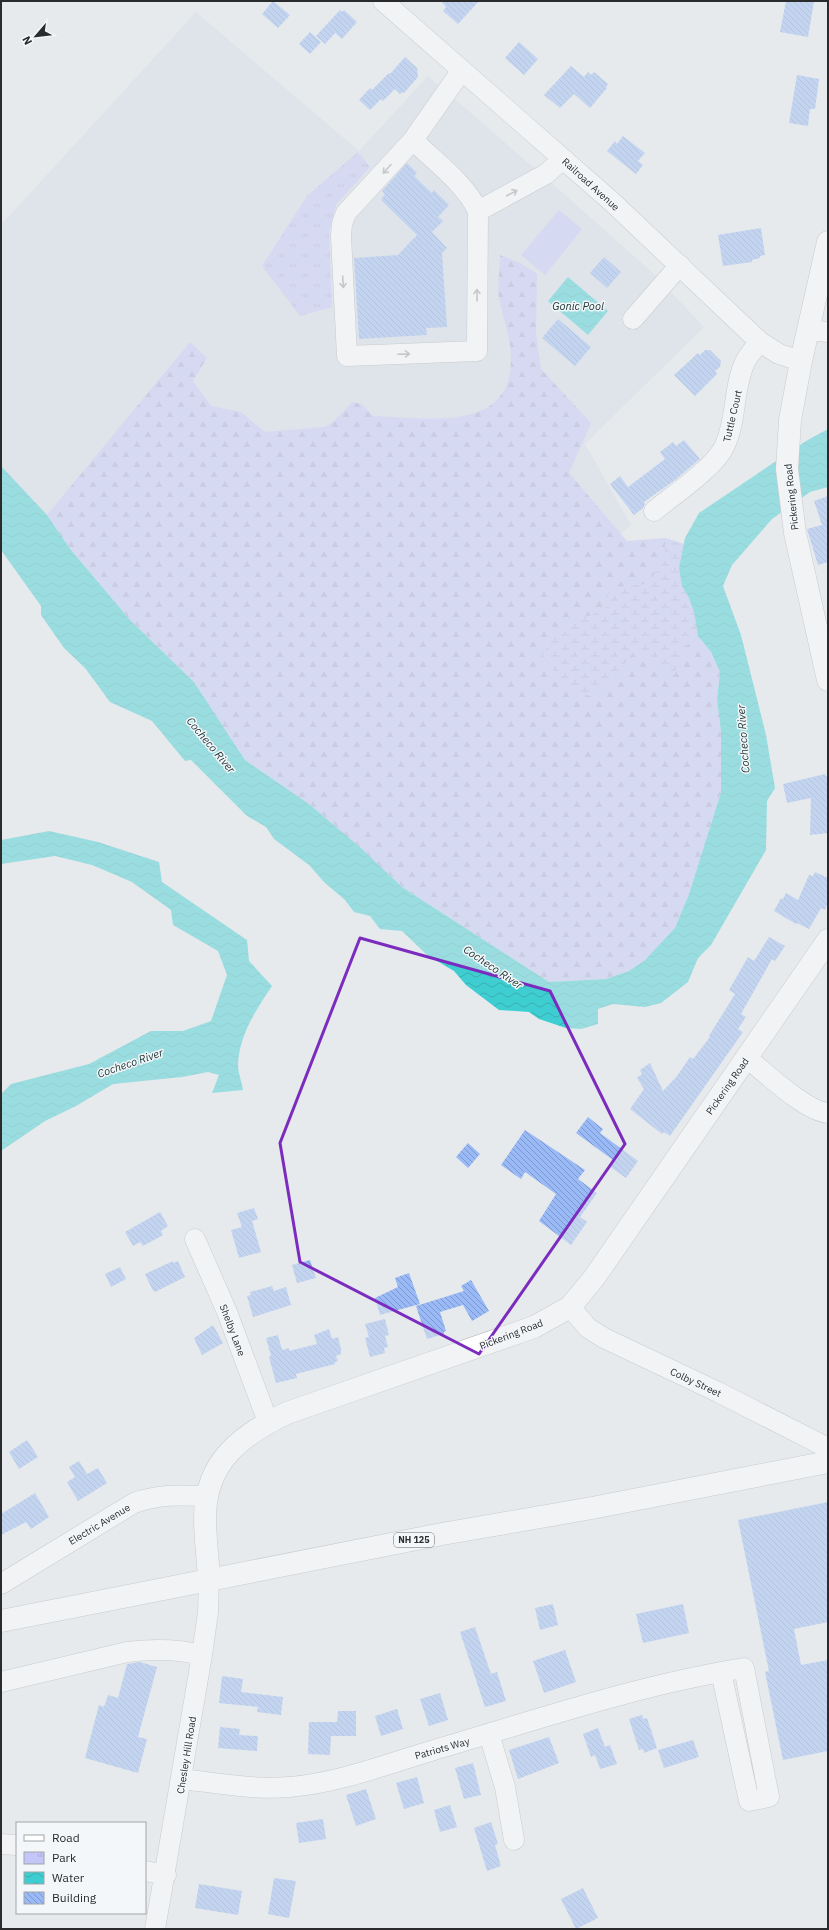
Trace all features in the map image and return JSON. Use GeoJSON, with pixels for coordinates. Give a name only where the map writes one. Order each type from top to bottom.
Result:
{"type":"FeatureCollection","features":[{"type":"Feature","properties":{"kind":"main road","name":"Pickering Road"},"geometry":{"type":"LineString","coordinates":[[828,242],[818,331],[801,361],[788,438],[787,469],[791,513],[821,619],[828,680]]}},
{"type":"Feature","properties":{"kind":"main road","name":"Pickering Road"},"geometry":{"type":"LineString","coordinates":[[209,1579],[205,1518],[207,1496],[210,1481],[231,1450],[243,1438],[268,1422],[319,1400],[534,1327],[570,1307],[594,1278],[828,940]]}},
{"type":"Feature","properties":{"kind":"main road","name":"NH 125"},"geometry":{"type":"LineString","coordinates":[[1,1621],[442,1534],[592,1508],[828,1462]]}},
{"type":"Feature","properties":{"kind":"street","name":"Railroad Avenue"},"geometry":{"type":"LineString","coordinates":[[383,1],[563,158],[680,265],[760,342],[779,354],[801,361]]}},
{"type":"Feature","properties":{"kind":"street"},"geometry":{"type":"LineString","coordinates":[[413,140],[462,188],[472,199],[478,211],[477,351],[347,356],[341,236],[342,224],[346,213],[413,140],[462,70]]}},
{"type":"Feature","properties":{"kind":"street"},"geometry":{"type":"LineString","coordinates":[[478,211],[546,174],[563,158]]}},
{"type":"Feature","properties":{"kind":"street"},"geometry":{"type":"LineString","coordinates":[[633,319],[680,265]]}},
{"type":"Feature","properties":{"kind":"street","name":"Tuttle Court"},"geometry":{"type":"LineString","coordinates":[[654,511],[705,469],[717,458],[725,446],[730,432],[741,373],[745,361],[760,342]]}},
{"type":"Feature","properties":{"kind":"street"},"geometry":{"type":"LineString","coordinates":[[747,1058],[814,1110],[828,1113]]}},
{"type":"Feature","properties":{"kind":"street","name":"Shelby Lane"},"geometry":{"type":"LineString","coordinates":[[195,1239],[222,1299],[268,1422]]}},
{"type":"Feature","properties":{"kind":"street","name":"Colby Street"},"geometry":{"type":"LineString","coordinates":[[570,1307],[588,1328],[604,1338],[718,1392],[828,1448]]}},
{"type":"Feature","properties":{"kind":"street","name":"Electric Avenue"},"geometry":{"type":"LineString","coordinates":[[1,1584],[134,1503],[151,1496],[173,1494],[207,1496]]}},
{"type":"Feature","properties":{"kind":"street","name":"Chesley Hill Road"},"geometry":{"type":"LineString","coordinates":[[155,1929],[166,1875],[202,1655],[208,1612],[209,1579]]}},
{"type":"Feature","properties":{"kind":"street"},"geometry":{"type":"LineString","coordinates":[[1,1682],[127,1652],[146,1650],[188,1652],[202,1655]]}},
{"type":"Feature","properties":{"kind":"street","name":"Patriots Way"},"geometry":{"type":"LineString","coordinates":[[182,1779],[236,1786],[272,1788],[309,1784],[357,1772],[597,1702],[721,1672],[744,1668],[769,1797],[749,1801],[721,1672]]}},
{"type":"Feature","properties":{"kind":"street"},"geometry":{"type":"LineString","coordinates":[[489,1734],[505,1787],[514,1840]]}},
{"type":"Feature","properties":{"kind":"street"},"geometry":{"type":"LineString","coordinates":[[1,1844],[16,1845]]}},
{"type":"Feature","properties":{"kind":"street"},"geometry":{"type":"LineString","coordinates":[[146,1871],[166,1875]]}},
{"type":"Feature","properties":{"kind":"highlighted area"},"geometry":{"type":"Polygon","coordinates":[[[360,938],[550,991],[625,1144],[479,1354],[300,1262],[280,1143],[360,938]]]}},
{"type":"Feature","properties":{"kind":"shaded area"},"geometry":{"type":"Polygon","coordinates":[[[196,12],[359,151],[428,76],[654,274],[704,327],[585,444],[631,525],[598,553],[539,976],[1,472],[1,225],[196,12]]]}},
{"type":"Feature","properties":{"kind":"green space"},"geometry":{"type":"Polygon","coordinates":[[[358,152],[370,167],[336,205],[329,233],[332,307],[300,316],[262,266],[307,196],[358,152]]]}},
{"type":"Feature","properties":{"kind":"green space"},"geometry":{"type":"Polygon","coordinates":[[[559,210],[582,229],[545,275],[521,255],[559,210]]]}},
{"type":"Feature","properties":{"kind":"green space"},"geometry":{"type":"Polygon","coordinates":[[[500,255],[522,264],[537,274],[536,333],[541,369],[591,423],[569,473],[627,541],[665,538],[684,544],[679,568],[682,586],[689,598],[694,612],[698,636],[711,652],[720,672],[717,700],[721,732],[721,792],[689,894],[675,928],[660,946],[645,960],[629,971],[606,979],[549,982],[402,887],[361,848],[309,804],[245,760],[194,682],[131,621],[71,550],[47,515],[190,342],[207,358],[193,381],[211,406],[241,412],[265,432],[324,427],[332,423],[353,402],[361,404],[373,416],[444,418],[467,415],[487,408],[501,395],[510,375],[510,346],[498,293],[500,255]]]}},
{"type":"Feature","properties":{"kind":"green space"},"geometry":{"type":"Polygon","coordinates":[[[665,538],[684,544],[679,568],[682,586],[689,598],[694,612],[698,636],[678,652],[675,675],[650,662],[636,648],[614,680],[591,696],[570,692],[542,655],[551,640],[569,622],[591,615],[608,606],[608,594],[615,587],[646,584],[665,562],[665,538]]]}},
{"type":"Feature","properties":{"kind":"water","name":"Gonic Pool"},"geometry":{"type":"Polygon","coordinates":[[[568,277],[608,311],[588,335],[548,301],[568,277]]]}},
{"type":"Feature","properties":{"kind":"water","name":"Cocheco River"},"geometry":{"type":"Polygon","coordinates":[[[828,429],[828,487],[810,492],[772,519],[732,565],[723,586],[741,635],[766,735],[775,788],[767,801],[766,850],[711,945],[698,958],[688,982],[661,1003],[645,1007],[613,1004],[598,1009],[598,1024],[581,1029],[566,1028],[539,1019],[529,1012],[499,1010],[466,985],[454,971],[427,955],[402,931],[380,929],[370,916],[354,912],[345,900],[324,882],[309,865],[274,839],[266,827],[247,816],[191,760],[185,761],[152,721],[110,702],[85,668],[64,648],[41,615],[41,606],[1,550],[1,466],[47,515],[71,550],[131,621],[194,682],[245,760],[309,804],[361,848],[402,887],[549,982],[606,979],[629,971],[645,960],[675,928],[689,894],[721,792],[721,732],[717,700],[720,672],[711,652],[698,636],[694,612],[689,598],[682,586],[679,568],[685,538],[699,513],[806,441],[828,429]]]}},
{"type":"Feature","properties":{"kind":"water","name":"Cocheco River"},"geometry":{"type":"Polygon","coordinates":[[[49,831],[98,842],[159,862],[162,882],[247,940],[249,961],[272,986],[249,1023],[241,1043],[238,1065],[243,1090],[212,1093],[219,1075],[208,1072],[182,1077],[113,1084],[76,1106],[45,1121],[1,1151],[1,1094],[11,1084],[89,1064],[151,1031],[183,1031],[211,1021],[227,975],[218,951],[173,925],[171,910],[132,882],[92,865],[55,856],[1,864],[1,840],[49,831]]]}},
{"type":"Feature","properties":{"kind":"building"},"geometry":{"type":"Polygon","coordinates":[[[273,1],[290,15],[278,28],[262,14],[273,1]]]}},
{"type":"Feature","properties":{"kind":"building"},"geometry":{"type":"Polygon","coordinates":[[[441,1],[479,1],[458,24],[443,11],[446,7],[441,1]]]}},
{"type":"Feature","properties":{"kind":"building"},"geometry":{"type":"Polygon","coordinates":[[[786,1],[814,1],[808,37],[780,32],[786,1]]]}},
{"type":"Feature","properties":{"kind":"building"},"geometry":{"type":"Polygon","coordinates":[[[340,10],[342,12],[344,10],[357,22],[342,39],[335,33],[325,44],[316,36],[340,10]]]}},
{"type":"Feature","properties":{"kind":"building"},"geometry":{"type":"Polygon","coordinates":[[[310,32],[321,42],[310,54],[299,44],[310,32]]]}},
{"type":"Feature","properties":{"kind":"building"},"geometry":{"type":"Polygon","coordinates":[[[519,42],[538,59],[524,75],[505,58],[519,42]]]}},
{"type":"Feature","properties":{"kind":"building"},"geometry":{"type":"Polygon","coordinates":[[[405,57],[417,68],[418,77],[404,93],[403,92],[400,94],[395,89],[383,101],[381,99],[370,110],[359,100],[370,88],[372,90],[389,73],[390,74],[405,57]]]}},
{"type":"Feature","properties":{"kind":"building"},"geometry":{"type":"Polygon","coordinates":[[[571,66],[584,77],[588,72],[591,75],[594,72],[608,84],[606,87],[607,88],[590,108],[574,94],[560,108],[544,95],[571,66]]]}},
{"type":"Feature","properties":{"kind":"building"},"geometry":{"type":"Polygon","coordinates":[[[797,75],[819,79],[815,109],[810,109],[808,126],[789,123],[797,75]]]}},
{"type":"Feature","properties":{"kind":"building"},"geometry":{"type":"Polygon","coordinates":[[[623,136],[645,153],[638,161],[643,165],[636,174],[607,151],[615,141],[617,144],[623,136]]]}},
{"type":"Feature","properties":{"kind":"building"},"geometry":{"type":"Polygon","coordinates":[[[407,163],[417,173],[414,176],[432,193],[434,190],[449,205],[438,217],[443,221],[432,232],[447,248],[442,253],[447,327],[426,328],[427,335],[359,339],[354,258],[398,255],[417,235],[381,200],[385,194],[382,191],[407,163]]]}},
{"type":"Feature","properties":{"kind":"building"},"geometry":{"type":"Polygon","coordinates":[[[761,228],[765,255],[752,260],[752,262],[723,266],[718,235],[761,228]]]}},
{"type":"Feature","properties":{"kind":"building"},"geometry":{"type":"Polygon","coordinates":[[[604,257],[621,272],[607,288],[590,273],[604,257]]]}},
{"type":"Feature","properties":{"kind":"building"},"geometry":{"type":"Polygon","coordinates":[[[558,319],[591,347],[575,366],[542,338],[558,319]]]}},
{"type":"Feature","properties":{"kind":"building"},"geometry":{"type":"Polygon","coordinates":[[[705,350],[710,350],[721,361],[720,367],[715,371],[717,374],[695,396],[674,375],[698,353],[700,355],[705,350]]]}},
{"type":"Feature","properties":{"kind":"building"},"geometry":{"type":"Polygon","coordinates":[[[684,440],[700,459],[675,480],[644,502],[645,504],[643,508],[634,515],[610,484],[620,476],[628,487],[665,459],[660,452],[673,442],[676,446],[684,440]]]}},
{"type":"Feature","properties":{"kind":"building"},"geometry":{"type":"Polygon","coordinates":[[[828,496],[828,562],[818,565],[807,529],[822,525],[814,501],[828,496]]]}},
{"type":"Feature","properties":{"kind":"building"},"geometry":{"type":"Polygon","coordinates":[[[825,774],[828,776],[828,833],[810,835],[811,798],[787,803],[783,784],[825,774]]]}},
{"type":"Feature","properties":{"kind":"building"},"geometry":{"type":"Polygon","coordinates":[[[815,872],[828,878],[828,902],[825,910],[821,908],[809,929],[797,923],[796,924],[774,911],[781,898],[783,899],[786,893],[798,900],[809,875],[813,876],[815,872]]]}},
{"type":"Feature","properties":{"kind":"building"},"geometry":{"type":"Polygon","coordinates":[[[769,937],[785,946],[775,961],[772,959],[741,1014],[746,1017],[738,1029],[743,1032],[670,1136],[664,1132],[662,1134],[630,1109],[644,1089],[637,1078],[642,1074],[640,1070],[650,1063],[663,1091],[677,1076],[690,1057],[693,1059],[710,1037],[709,1036],[735,994],[729,990],[748,957],[754,961],[769,937]]]}},
{"type":"Feature","properties":{"kind":"building"},"geometry":{"type":"Polygon","coordinates":[[[588,1117],[603,1129],[600,1133],[638,1161],[626,1178],[609,1166],[613,1160],[576,1133],[588,1117]]]}},
{"type":"Feature","properties":{"kind":"building"},"geometry":{"type":"Polygon","coordinates":[[[525,1130],[585,1170],[578,1179],[597,1193],[580,1217],[587,1222],[571,1245],[539,1221],[556,1194],[525,1172],[521,1179],[501,1165],[525,1130]]]}},
{"type":"Feature","properties":{"kind":"building"},"geometry":{"type":"Polygon","coordinates":[[[468,1143],[480,1154],[468,1168],[456,1157],[468,1143]]]}},
{"type":"Feature","properties":{"kind":"building"},"geometry":{"type":"Polygon","coordinates":[[[254,1208],[258,1219],[252,1221],[261,1252],[239,1258],[231,1230],[242,1227],[237,1213],[254,1208]]]}},
{"type":"Feature","properties":{"kind":"building"},"geometry":{"type":"Polygon","coordinates":[[[160,1212],[168,1226],[161,1231],[163,1235],[143,1246],[140,1242],[133,1246],[125,1232],[160,1212]]]}},
{"type":"Feature","properties":{"kind":"building"},"geometry":{"type":"Polygon","coordinates":[[[310,1260],[316,1278],[297,1283],[292,1265],[310,1260]]]}},
{"type":"Feature","properties":{"kind":"building"},"geometry":{"type":"Polygon","coordinates":[[[173,1261],[173,1263],[178,1261],[185,1277],[155,1292],[145,1274],[173,1261]]]}},
{"type":"Feature","properties":{"kind":"building"},"geometry":{"type":"Polygon","coordinates":[[[120,1267],[126,1279],[111,1287],[105,1274],[120,1267]]]}},
{"type":"Feature","properties":{"kind":"building"},"geometry":{"type":"Polygon","coordinates":[[[409,1273],[420,1304],[380,1315],[375,1298],[398,1287],[395,1278],[409,1273]]]}},
{"type":"Feature","properties":{"kind":"building"},"geometry":{"type":"Polygon","coordinates":[[[471,1280],[489,1311],[472,1321],[463,1305],[440,1312],[446,1331],[444,1334],[427,1339],[416,1306],[464,1291],[461,1286],[471,1280]]]}},
{"type":"Feature","properties":{"kind":"building"},"geometry":{"type":"Polygon","coordinates":[[[272,1286],[274,1291],[286,1287],[291,1305],[253,1317],[247,1296],[251,1295],[250,1292],[272,1286]]]}},
{"type":"Feature","properties":{"kind":"building"},"geometry":{"type":"Polygon","coordinates":[[[385,1319],[389,1335],[385,1336],[388,1347],[384,1348],[385,1353],[370,1357],[365,1338],[369,1337],[365,1324],[385,1319]]]}},
{"type":"Feature","properties":{"kind":"building"},"geometry":{"type":"Polygon","coordinates":[[[213,1325],[223,1343],[202,1355],[194,1338],[213,1325]]]}},
{"type":"Feature","properties":{"kind":"building"},"geometry":{"type":"Polygon","coordinates":[[[329,1329],[332,1339],[338,1337],[341,1354],[336,1356],[338,1361],[335,1362],[335,1364],[296,1374],[297,1378],[276,1383],[266,1338],[278,1335],[282,1350],[289,1348],[289,1351],[317,1344],[314,1335],[329,1329]]]}},
{"type":"Feature","properties":{"kind":"building"},"geometry":{"type":"Polygon","coordinates":[[[27,1440],[38,1457],[19,1469],[9,1452],[27,1440]]]}},
{"type":"Feature","properties":{"kind":"building"},"geometry":{"type":"Polygon","coordinates":[[[79,1461],[87,1474],[98,1468],[107,1483],[78,1501],[67,1482],[75,1477],[69,1467],[79,1461]]]}},
{"type":"Feature","properties":{"kind":"building"},"geometry":{"type":"Polygon","coordinates":[[[35,1493],[49,1517],[31,1529],[26,1522],[1,1535],[1,1514],[35,1493]]]}},
{"type":"Feature","properties":{"kind":"building"},"geometry":{"type":"Polygon","coordinates":[[[828,1502],[828,1622],[794,1629],[801,1665],[828,1660],[828,1751],[783,1760],[765,1672],[769,1671],[738,1520],[828,1502]]]}},
{"type":"Feature","properties":{"kind":"building"},"geometry":{"type":"Polygon","coordinates":[[[553,1604],[558,1625],[540,1630],[535,1608],[553,1604]]]}},
{"type":"Feature","properties":{"kind":"building"},"geometry":{"type":"Polygon","coordinates":[[[683,1604],[689,1633],[643,1643],[636,1614],[683,1604]]]}},
{"type":"Feature","properties":{"kind":"building"},"geometry":{"type":"Polygon","coordinates":[[[475,1627],[491,1674],[497,1672],[506,1701],[485,1707],[460,1632],[475,1627]]]}},
{"type":"Feature","properties":{"kind":"building"},"geometry":{"type":"Polygon","coordinates":[[[565,1650],[576,1682],[544,1693],[533,1661],[565,1650]]]}},
{"type":"Feature","properties":{"kind":"building"},"geometry":{"type":"Polygon","coordinates":[[[140,1662],[157,1667],[138,1737],[147,1739],[138,1773],[85,1758],[99,1705],[104,1707],[108,1695],[118,1698],[127,1664],[140,1662]]]}},
{"type":"Feature","properties":{"kind":"building"},"geometry":{"type":"Polygon","coordinates":[[[222,1676],[243,1679],[241,1692],[283,1697],[281,1715],[257,1712],[258,1707],[219,1703],[222,1676]]]}},
{"type":"Feature","properties":{"kind":"building"},"geometry":{"type":"Polygon","coordinates":[[[440,1693],[448,1720],[429,1726],[420,1699],[440,1693]]]}},
{"type":"Feature","properties":{"kind":"building"},"geometry":{"type":"Polygon","coordinates":[[[397,1709],[403,1729],[381,1736],[375,1716],[397,1709]]]}},
{"type":"Feature","properties":{"kind":"building"},"geometry":{"type":"Polygon","coordinates":[[[338,1711],[356,1711],[356,1736],[331,1736],[330,1755],[308,1754],[309,1722],[337,1722],[338,1711]]]}},
{"type":"Feature","properties":{"kind":"building"},"geometry":{"type":"Polygon","coordinates":[[[642,1715],[643,1719],[647,1718],[657,1748],[644,1753],[643,1749],[639,1750],[629,1719],[642,1715]]]}},
{"type":"Feature","properties":{"kind":"building"},"geometry":{"type":"Polygon","coordinates":[[[220,1727],[240,1729],[239,1735],[258,1736],[257,1751],[218,1748],[220,1727]]]}},
{"type":"Feature","properties":{"kind":"building"},"geometry":{"type":"Polygon","coordinates":[[[598,1728],[605,1747],[610,1745],[617,1764],[600,1769],[595,1755],[591,1757],[583,1734],[598,1728]]]}},
{"type":"Feature","properties":{"kind":"building"},"geometry":{"type":"Polygon","coordinates":[[[549,1737],[559,1763],[518,1779],[509,1750],[549,1737]]]}},
{"type":"Feature","properties":{"kind":"building"},"geometry":{"type":"Polygon","coordinates":[[[693,1740],[699,1757],[664,1768],[658,1750],[693,1740]]]}},
{"type":"Feature","properties":{"kind":"building"},"geometry":{"type":"Polygon","coordinates":[[[473,1763],[481,1795],[464,1799],[455,1768],[473,1763]]]}},
{"type":"Feature","properties":{"kind":"building"},"geometry":{"type":"Polygon","coordinates":[[[417,1777],[424,1803],[404,1809],[396,1783],[417,1777]]]}},
{"type":"Feature","properties":{"kind":"building"},"geometry":{"type":"Polygon","coordinates":[[[366,1789],[376,1819],[356,1826],[346,1795],[366,1789]]]}},
{"type":"Feature","properties":{"kind":"building"},"geometry":{"type":"Polygon","coordinates":[[[450,1805],[457,1827],[440,1832],[434,1810],[450,1805]]]}},
{"type":"Feature","properties":{"kind":"building"},"geometry":{"type":"Polygon","coordinates":[[[323,1819],[326,1839],[299,1843],[296,1823],[323,1819]]]}},
{"type":"Feature","properties":{"kind":"building"},"geometry":{"type":"Polygon","coordinates":[[[491,1822],[498,1844],[495,1845],[501,1866],[487,1871],[474,1828],[491,1822]]]}},
{"type":"Feature","properties":{"kind":"building"},"geometry":{"type":"Polygon","coordinates":[[[274,1878],[296,1881],[289,1918],[268,1914],[274,1878]]]}},
{"type":"Feature","properties":{"kind":"building"},"geometry":{"type":"Polygon","coordinates":[[[199,1884],[242,1891],[238,1915],[195,1908],[199,1884]]]}},
{"type":"Feature","properties":{"kind":"building"},"geometry":{"type":"Polygon","coordinates":[[[583,1888],[598,1918],[576,1929],[561,1899],[583,1888]]]}}]}
